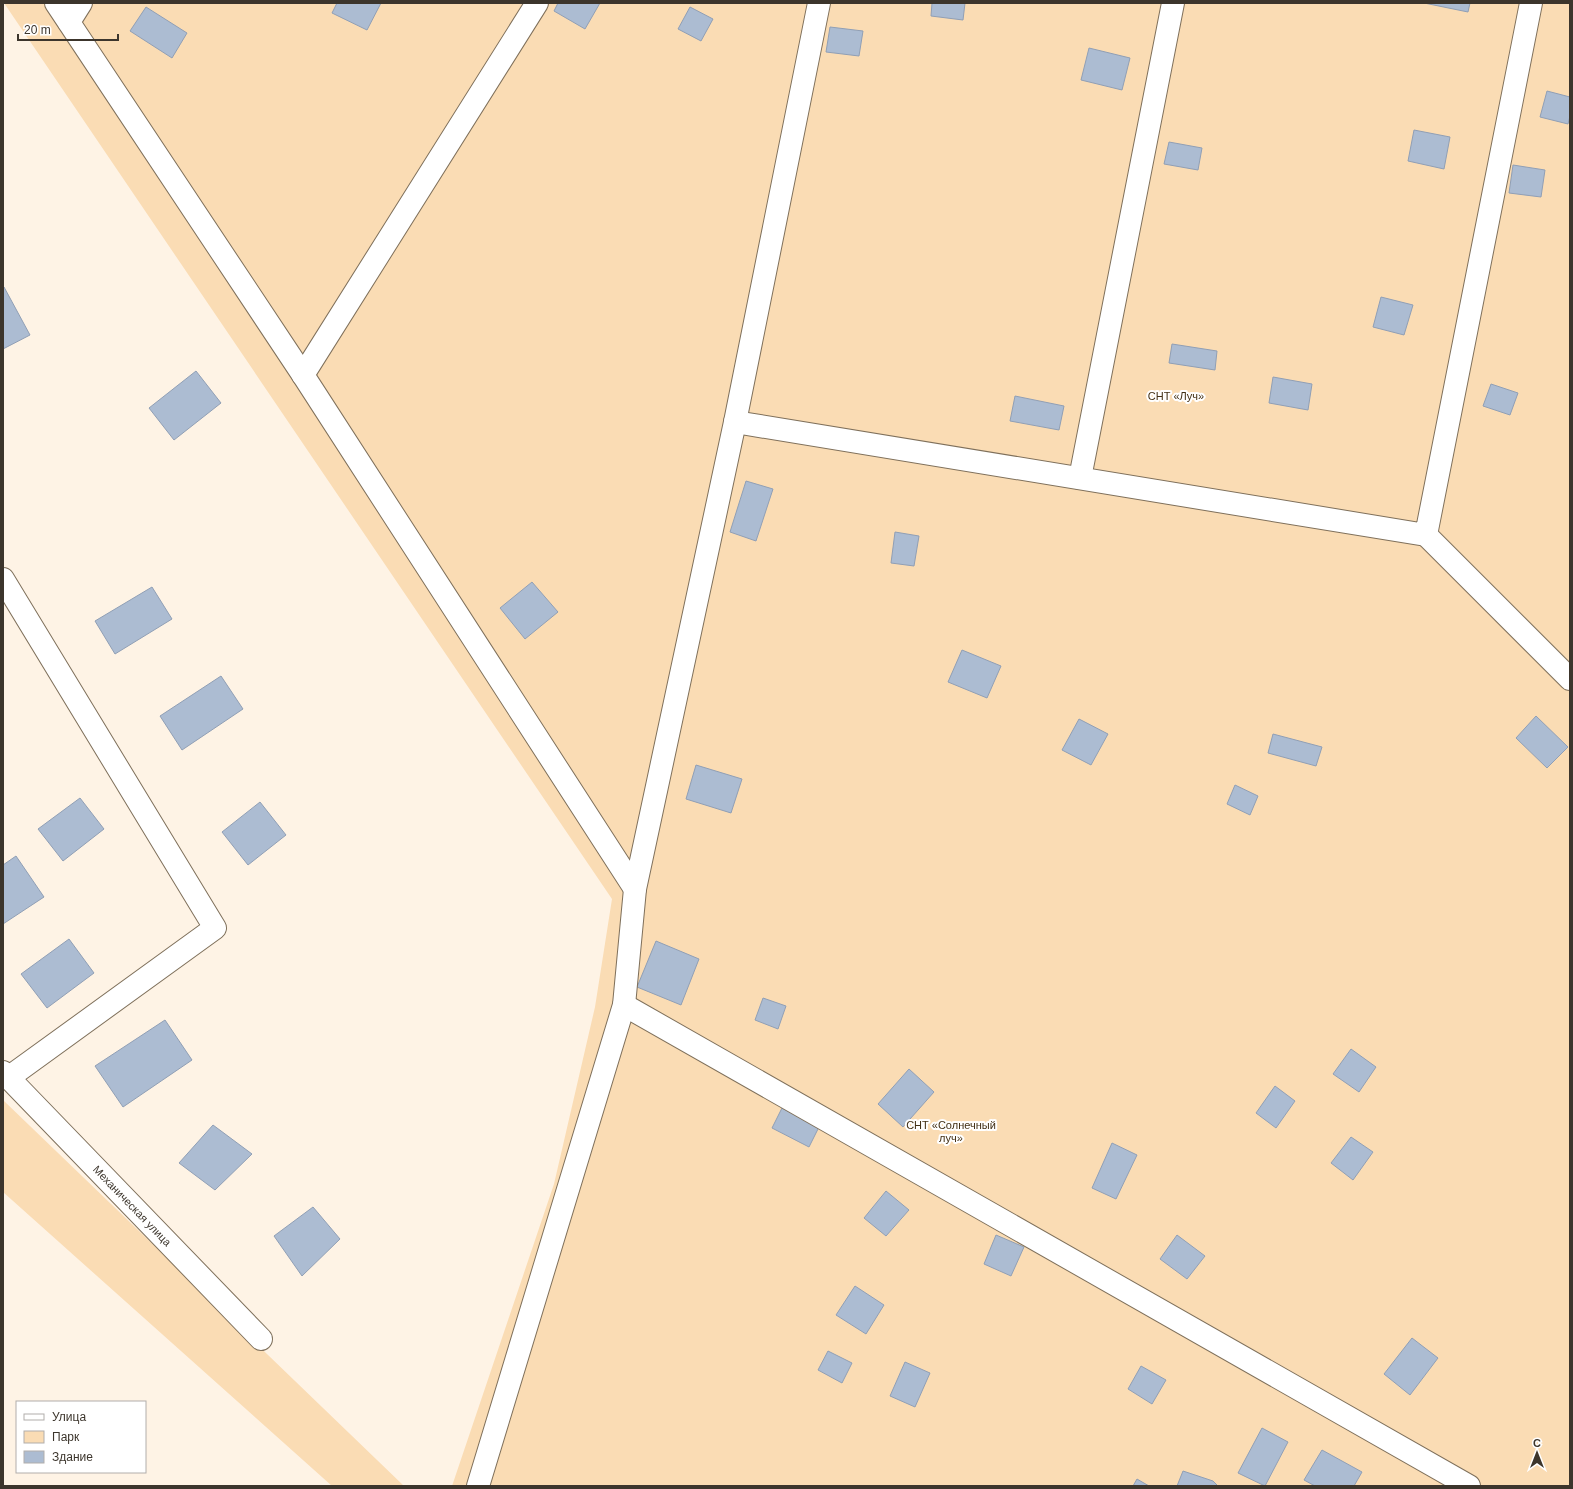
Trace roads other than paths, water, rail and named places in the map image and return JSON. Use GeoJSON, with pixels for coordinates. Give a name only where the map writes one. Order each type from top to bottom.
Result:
{"type":"FeatureCollection","features":[{"type":"Feature","properties":{"kind":"street"},"geometry":{"type":"LineString","coordinates":[[56,3],[303,375],[634,889]]}},
{"type":"Feature","properties":{"kind":"street"},"geometry":{"type":"LineString","coordinates":[[69,22],[81,3]]}},
{"type":"Feature","properties":{"kind":"street"},"geometry":{"type":"LineString","coordinates":[[303,375],[536,3]]}},
{"type":"Feature","properties":{"kind":"street"},"geometry":{"type":"LineString","coordinates":[[478,1486],[624,1005],[634,889],[735,422],[819,3]]}},
{"type":"Feature","properties":{"kind":"street"},"geometry":{"type":"LineString","coordinates":[[1080,478],[1173,3]]}},
{"type":"Feature","properties":{"kind":"street"},"geometry":{"type":"LineString","coordinates":[[1426,535],[1531,3]]}},
{"type":"Feature","properties":{"kind":"street"},"geometry":{"type":"LineString","coordinates":[[735,422],[1426,535],[1570,679]]}},
{"type":"Feature","properties":{"kind":"street"},"geometry":{"type":"LineString","coordinates":[[3,579],[215,928],[6,1075]]}},
{"type":"Feature","properties":{"kind":"street"},"geometry":{"type":"LineString","coordinates":[[624,1005],[1469,1486]]}},
{"type":"Feature","properties":{"kind":"street","name":"Механическая улица"},"geometry":{"type":"LineString","coordinates":[[6,1075],[261,1339]]}},
{"type":"Feature","properties":{"kind":"park label","name":"СНТ «Луч»"},"geometry":{"type":"Point","coordinates":[1176,396]}},
{"type":"Feature","properties":{"kind":"park label","name":"СНТ «Солнечный луч»"},"geometry":{"type":"Point","coordinates":[951,1131]}}]}
